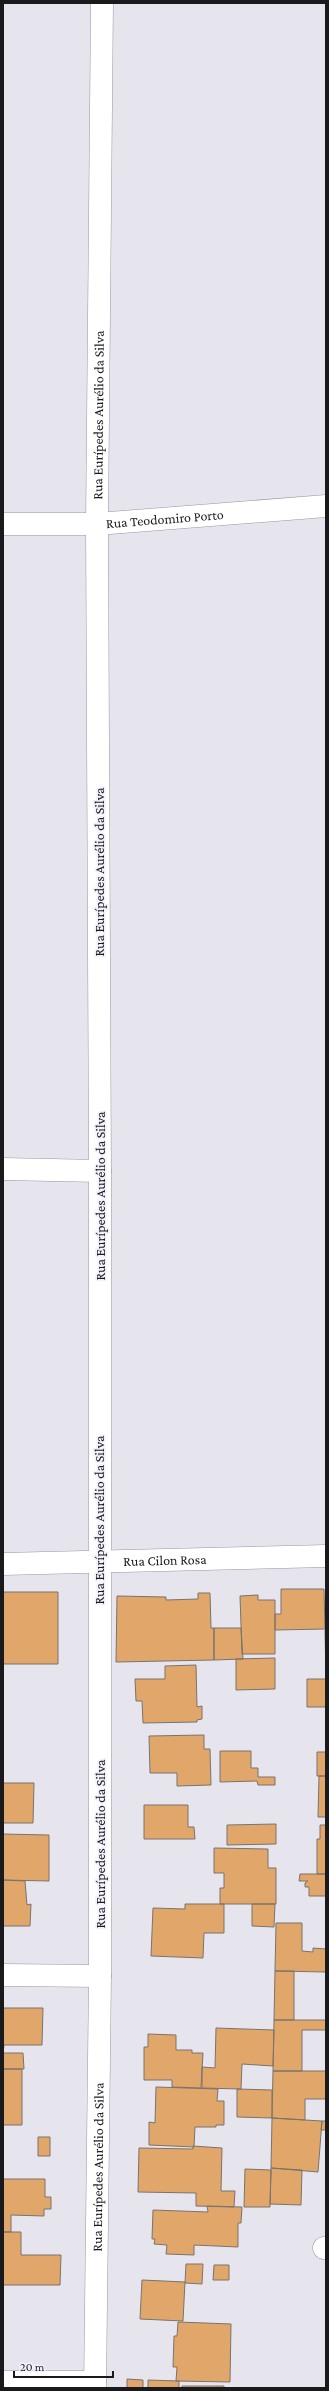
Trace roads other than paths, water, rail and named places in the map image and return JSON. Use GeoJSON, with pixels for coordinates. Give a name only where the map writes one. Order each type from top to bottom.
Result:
{"type":"FeatureCollection","features":[{"type":"Feature","properties":{"kind":"street","name":"Rua Eurípedes Aurélio da Silva"},"geometry":{"type":"LineString","coordinates":[[95,2385],[100,1976],[100,1171],[97,524],[102,3]]}},
{"type":"Feature","properties":{"kind":"street","name":"Rua Teodomiro Porto"},"geometry":{"type":"LineString","coordinates":[[3,524],[97,524],[326,506]]}},
{"type":"Feature","properties":{"kind":"street"},"geometry":{"type":"LineString","coordinates":[[3,1170],[100,1171]]}},
{"type":"Feature","properties":{"kind":"street","name":"Rua Cilon Rosa"},"geometry":{"type":"LineString","coordinates":[[3,1564],[99,1563],[326,1556]]}},
{"type":"Feature","properties":{"kind":"street"},"geometry":{"type":"LineString","coordinates":[[3,1975],[100,1976]]}},
{"type":"Feature","properties":{"kind":"street"},"geometry":{"type":"LineString","coordinates":[[3,2382],[95,2385]]}}]}
